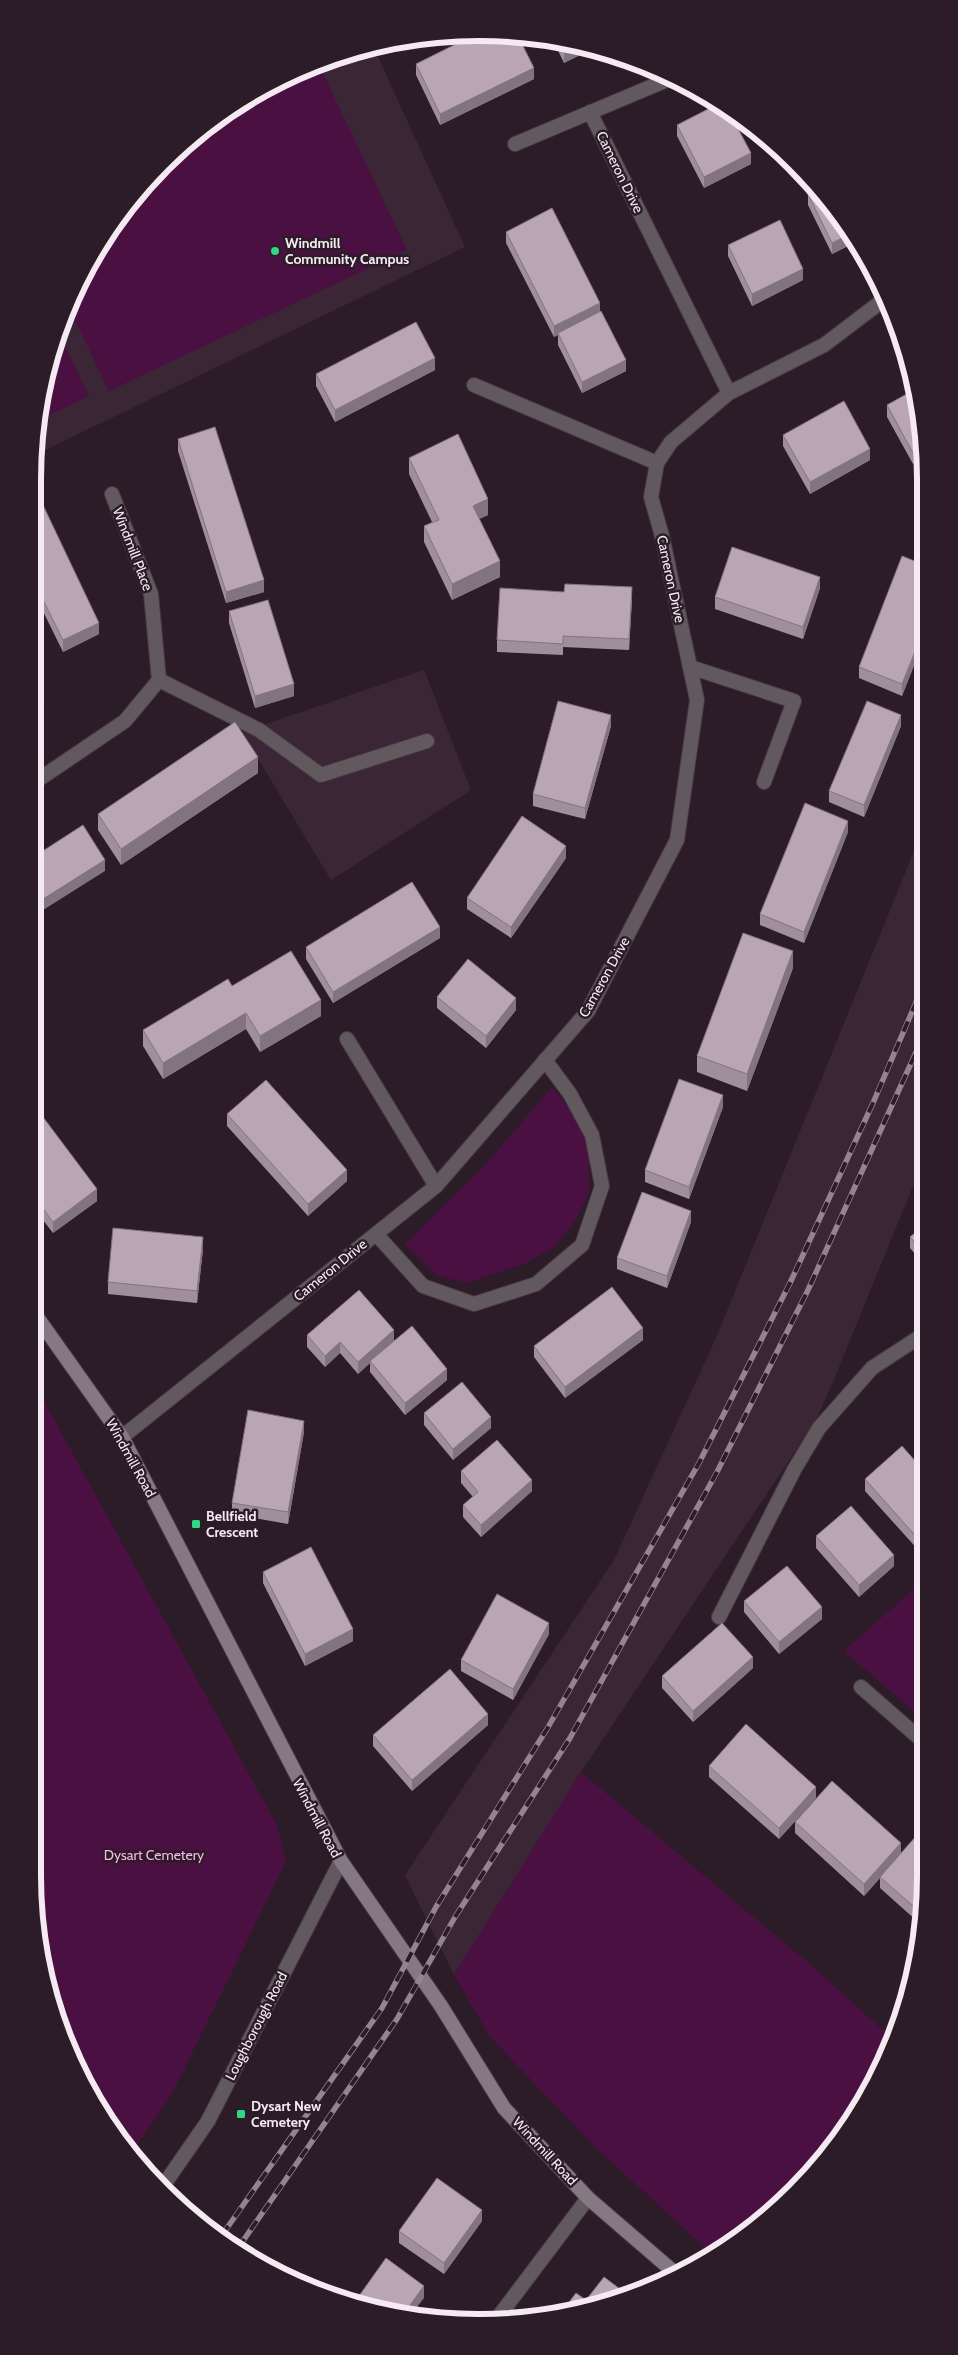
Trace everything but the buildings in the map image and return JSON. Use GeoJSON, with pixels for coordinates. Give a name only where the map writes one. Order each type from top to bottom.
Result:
{"type":"FeatureCollection","features":[{"type":"Feature","properties":{"kind":"main road","name":"Windmill Road"},"geometry":{"type":"LineString","coordinates":[[41,1323],[122,1437],[340,1861],[441,2006],[504,2108],[588,2198],[671,2270]]}},
{"type":"Feature","properties":{"kind":"street"},"geometry":{"type":"LineString","coordinates":[[514,144],[663,82]]}},
{"type":"Feature","properties":{"kind":"street","name":"Cameron Drive"},"geometry":{"type":"LineString","coordinates":[[590,112],[729,393]]}},
{"type":"Feature","properties":{"kind":"street","name":"Cameron Drive"},"geometry":{"type":"LineString","coordinates":[[122,1437],[436,1186],[588,1011],[677,840],[697,700],[662,536],[651,497],[657,463],[671,442],[729,393],[824,344],[880,303]]}},
{"type":"Feature","properties":{"kind":"street"},"geometry":{"type":"LineString","coordinates":[[474,385],[657,463]]}},
{"type":"Feature","properties":{"kind":"street","name":"Windmill Place"},"geometry":{"type":"LineString","coordinates":[[112,494],[151,594],[159,680]]}},
{"type":"Feature","properties":{"kind":"street"},"geometry":{"type":"LineString","coordinates":[[690,667],[794,701],[764,782]]}},
{"type":"Feature","properties":{"kind":"street"},"geometry":{"type":"LineString","coordinates":[[41,778],[125,721],[159,680],[259,730],[320,774],[427,741]]}},
{"type":"Feature","properties":{"kind":"street"},"geometry":{"type":"LineString","coordinates":[[347,1039],[436,1186]]}},
{"type":"Feature","properties":{"kind":"street"},"geometry":{"type":"LineString","coordinates":[[376,1234],[423,1286],[474,1304],[536,1284],[582,1245],[602,1186],[599,1169],[592,1136],[570,1094],[545,1060]]}},
{"type":"Feature","properties":{"kind":"street"},"geometry":{"type":"LineString","coordinates":[[719,1618],[794,1470],[819,1428],[872,1368],[917,1339]]}},
{"type":"Feature","properties":{"kind":"street"},"geometry":{"type":"LineString","coordinates":[[861,1687],[917,1736]]}},
{"type":"Feature","properties":{"kind":"street","name":"Loughborough Road"},"geometry":{"type":"LineString","coordinates":[[166,2182],[208,2121],[340,1861]]}},
{"type":"Feature","properties":{"kind":"street"},"geometry":{"type":"LineString","coordinates":[[501,2313],[588,2198]]}},
{"type":"Feature","properties":{"kind":"shaded area","name":"Windmill Community Campus"},"geometry":{"type":"Polygon","coordinates":[[[377,54],[465,247],[42,452],[50,394],[64,338],[86,285],[115,236],[150,190],[190,150],[236,115],[285,86],[338,64],[377,54]]]}},
{"type":"Feature","properties":{"kind":"shaded area"},"geometry":{"type":"Polygon","coordinates":[[[424,670],[471,790],[331,880],[242,732],[424,670]]]}},
{"type":"Feature","properties":{"kind":"shaded area"},"geometry":{"type":"Polygon","coordinates":[[[917,844],[917,1176],[835,1377],[816,1420],[581,1772],[454,1975],[405,1875],[614,1560],[716,1338],[917,844]]]}},
{"type":"Feature","properties":{"kind":"green space","name":"Windmill Community Campus"},"geometry":{"type":"Polygon","coordinates":[[[322,71],[407,250],[109,391],[73,316],[86,285],[115,236],[150,190],[190,150],[236,115],[260,100],[285,86],[322,71]]]}},
{"type":"Feature","properties":{"kind":"green space"},"geometry":{"type":"Polygon","coordinates":[[[63,341],[89,396],[46,417],[63,341]]]}},
{"type":"Feature","properties":{"kind":"green space"},"geometry":{"type":"Polygon","coordinates":[[[552,1087],[582,1125],[589,1159],[589,1193],[575,1221],[555,1247],[524,1264],[467,1283],[436,1275],[405,1244],[485,1165],[552,1087]]]}},
{"type":"Feature","properties":{"kind":"green space","name":"Dysart Cemetery"},"geometry":{"type":"Polygon","coordinates":[[[41,1396],[277,1825],[286,1862],[171,2096],[136,2147],[115,2119],[86,2070],[64,2017],[50,1961],[42,1905],[41,1876],[41,1396]]]}},
{"type":"Feature","properties":{"kind":"green space"},"geometry":{"type":"Polygon","coordinates":[[[917,1586],[917,1714],[844,1651],[917,1586]]]}},
{"type":"Feature","properties":{"kind":"green space"},"geometry":{"type":"Polygon","coordinates":[[[581,1772],[812,1966],[887,2034],[872,2070],[858,2095],[843,2119],[808,2165],[768,2205],[707,2249],[595,2147],[490,2037],[454,1975],[581,1772]]]}},
{"type":"Feature","properties":{"kind":"railway"},"geometry":{"type":"LineString","coordinates":[[224,2231],[382,2008],[436,1907],[547,1729],[699,1463],[790,1283],[873,1103],[917,1000]]}},
{"type":"Feature","properties":{"kind":"railway"},"geometry":{"type":"LineString","coordinates":[[241,2243],[397,2019],[455,1917],[570,1738],[717,1472],[808,1290],[917,1050]]}},
{"type":"Feature","properties":{"kind":"place","name":"Windmill Community Campus"},"geometry":{"type":"Point","coordinates":[275,251]}},
{"type":"Feature","properties":{"kind":"place","name":"Bellfield Crescent"},"geometry":{"type":"Point","coordinates":[196,1524]}},
{"type":"Feature","properties":{"kind":"place","name":"Dysart New Cemetery"},"geometry":{"type":"Point","coordinates":[241,2114]}}]}
